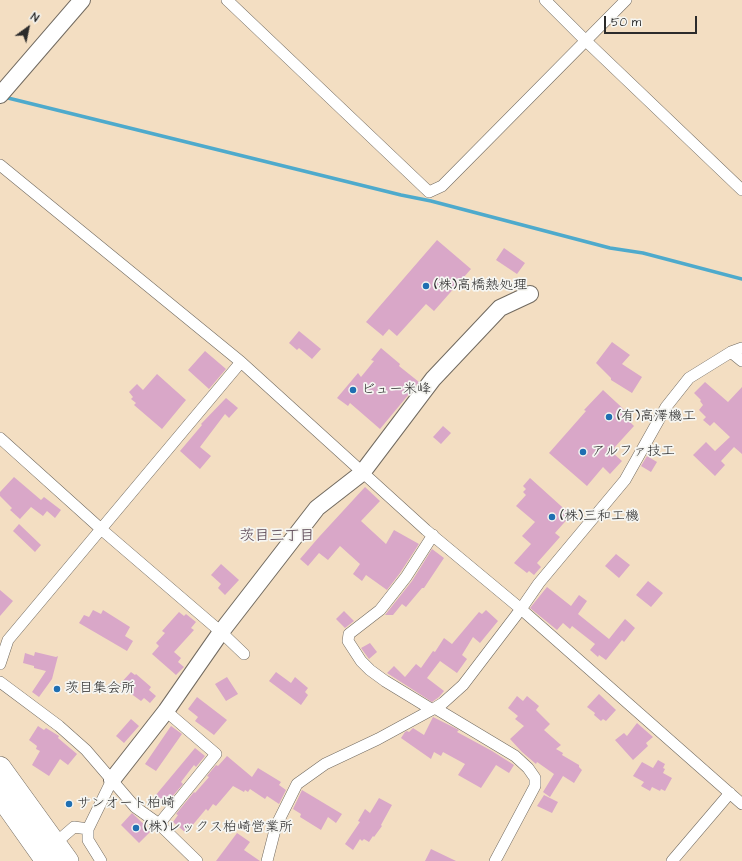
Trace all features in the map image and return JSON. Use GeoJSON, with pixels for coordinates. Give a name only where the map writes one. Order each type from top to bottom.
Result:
{"type":"FeatureCollection","features":[{"type":"Feature","properties":{"kind":"highway"},"geometry":{"type":"LineString","coordinates":[[0,767],[45,855]]}},
{"type":"Feature","properties":{"kind":"highway"},"geometry":{"type":"LineString","coordinates":[[0,796],[45,855],[68,861]]}},
{"type":"Feature","properties":{"kind":"street"},"geometry":{"type":"LineString","coordinates":[[0,95],[82,0]]}},
{"type":"Feature","properties":{"kind":"street"},"geometry":{"type":"LineString","coordinates":[[227,0],[429,192],[442,186],[626,0]]}},
{"type":"Feature","properties":{"kind":"street"},"geometry":{"type":"LineString","coordinates":[[545,0],[742,190]]}},
{"type":"Feature","properties":{"kind":"street"},"geometry":{"type":"LineString","coordinates":[[0,165],[241,362],[433,535],[521,610],[742,804]]}},
{"type":"Feature","properties":{"kind":"street"},"geometry":{"type":"LineString","coordinates":[[101,861],[88,840],[88,829],[112,780],[166,711],[221,632],[317,508],[362,472],[433,379],[500,308],[530,294]]}},
{"type":"Feature","properties":{"kind":"street"},"geometry":{"type":"LineString","coordinates":[[266,861],[276,826],[297,784],[325,764],[378,739],[443,703],[463,685],[521,610],[539,583],[625,480],[666,407],[689,378],[731,352],[742,348]]}},
{"type":"Feature","properties":{"kind":"street"},"geometry":{"type":"LineString","coordinates":[[731,352],[742,360]]}},
{"type":"Feature","properties":{"kind":"street"},"geometry":{"type":"LineString","coordinates":[[0,664],[8,640],[241,362]]}},
{"type":"Feature","properties":{"kind":"street"},"geometry":{"type":"LineString","coordinates":[[0,438],[101,529],[221,632],[244,654]]}},
{"type":"Feature","properties":{"kind":"street"},"geometry":{"type":"LineString","coordinates":[[433,535],[406,577],[380,610],[349,634],[348,641],[361,661],[384,681],[515,756],[528,768],[535,778],[535,786],[495,861]]}},
{"type":"Feature","properties":{"kind":"street"},"geometry":{"type":"LineString","coordinates":[[0,682],[59,726],[86,750],[135,807],[159,824],[197,861]]}},
{"type":"Feature","properties":{"kind":"street"},"geometry":{"type":"LineString","coordinates":[[159,824],[216,754],[166,711]]}},
{"type":"Feature","properties":{"kind":"street"},"geometry":{"type":"LineString","coordinates":[[672,861],[730,794]]}},
{"type":"Feature","properties":{"kind":"street"},"geometry":{"type":"LineString","coordinates":[[45,855],[74,827],[88,829]]}},
{"type":"Feature","properties":{"kind":"building","name":"(株)高橋熱処理"},"geometry":{"type":"Polygon","coordinates":[[[437,240],[471,269],[434,311],[426,304],[397,336],[389,329],[383,336],[366,322],[437,240]]]}},
{"type":"Feature","properties":{"kind":"building"},"geometry":{"type":"Polygon","coordinates":[[[504,248],[525,263],[517,274],[496,260],[504,248]]]}},
{"type":"Feature","properties":{"kind":"building"},"geometry":{"type":"Polygon","coordinates":[[[299,331],[321,349],[312,359],[299,348],[297,350],[289,343],[299,331]]]}},
{"type":"Feature","properties":{"kind":"building"},"geometry":{"type":"Polygon","coordinates":[[[612,342],[630,355],[622,364],[642,377],[632,393],[611,380],[611,378],[596,363],[612,342]]]}},
{"type":"Feature","properties":{"kind":"building"},"geometry":{"type":"Polygon","coordinates":[[[381,348],[400,364],[399,366],[419,382],[380,429],[350,403],[348,406],[337,398],[358,373],[361,377],[374,361],[371,360],[381,348]]]}},
{"type":"Feature","properties":{"kind":"building"},"geometry":{"type":"Polygon","coordinates":[[[205,351],[226,369],[209,389],[188,370],[205,351]]]}},
{"type":"Feature","properties":{"kind":"building"},"geometry":{"type":"Polygon","coordinates":[[[157,374],[186,400],[162,429],[134,405],[136,403],[131,399],[133,397],[129,392],[137,384],[143,390],[157,374]]]}},
{"type":"Feature","properties":{"kind":"building"},"geometry":{"type":"Polygon","coordinates":[[[705,382],[728,402],[742,387],[742,454],[734,447],[721,461],[725,465],[715,476],[693,455],[706,442],[715,451],[730,437],[714,422],[710,426],[703,420],[706,417],[699,410],[703,405],[700,401],[701,400],[694,393],[705,382]]]}},
{"type":"Feature","properties":{"kind":"building","name":"アルファ技工"},"geometry":{"type":"Polygon","coordinates":[[[603,390],[630,415],[627,419],[634,426],[614,448],[617,450],[614,454],[622,461],[610,474],[603,467],[587,486],[549,453],[586,411],[584,410],[603,390]]]}},
{"type":"Feature","properties":{"kind":"building"},"geometry":{"type":"Polygon","coordinates":[[[226,398],[238,408],[229,418],[225,414],[200,447],[211,456],[200,469],[180,451],[202,425],[201,424],[226,398]]]}},
{"type":"Feature","properties":{"kind":"building"},"geometry":{"type":"Polygon","coordinates":[[[443,426],[451,433],[441,444],[433,437],[443,426]]]}},
{"type":"Feature","properties":{"kind":"building"},"geometry":{"type":"Polygon","coordinates":[[[647,456],[657,462],[651,472],[641,466],[647,456]]]}},
{"type":"Feature","properties":{"kind":"building"},"geometry":{"type":"Polygon","coordinates":[[[14,477],[41,500],[44,497],[61,510],[55,518],[47,511],[43,516],[31,507],[20,519],[10,510],[12,508],[0,496],[0,492],[14,477]]]}},
{"type":"Feature","properties":{"kind":"building","name":"(株)三和工機"},"geometry":{"type":"Polygon","coordinates":[[[530,478],[571,515],[555,533],[560,537],[537,563],[541,567],[534,575],[529,571],[527,573],[514,563],[531,544],[522,536],[535,522],[516,506],[526,495],[523,492],[526,489],[523,486],[530,478]]]}},
{"type":"Feature","properties":{"kind":"building"},"geometry":{"type":"Polygon","coordinates":[[[365,487],[380,501],[361,521],[386,544],[394,530],[419,544],[387,590],[366,575],[362,581],[353,574],[360,564],[340,546],[328,560],[319,553],[308,566],[300,559],[365,487]]]}},
{"type":"Feature","properties":{"kind":"building"},"geometry":{"type":"Polygon","coordinates":[[[19,524],[41,545],[35,552],[13,531],[19,524]]]}},
{"type":"Feature","properties":{"kind":"building"},"geometry":{"type":"Polygon","coordinates":[[[432,549],[444,558],[424,588],[422,588],[406,607],[402,604],[393,615],[385,615],[412,581],[432,549]]]}},
{"type":"Feature","properties":{"kind":"building"},"geometry":{"type":"Polygon","coordinates":[[[616,554],[630,565],[619,578],[605,566],[616,554]]]}},
{"type":"Feature","properties":{"kind":"building"},"geometry":{"type":"Polygon","coordinates":[[[221,564],[239,580],[225,595],[218,588],[221,584],[211,575],[221,564]]]}},
{"type":"Feature","properties":{"kind":"building"},"geometry":{"type":"Polygon","coordinates":[[[648,581],[663,593],[651,607],[636,595],[648,581]]]}},
{"type":"Feature","properties":{"kind":"building"},"geometry":{"type":"Polygon","coordinates":[[[547,587],[571,606],[579,595],[587,601],[578,614],[609,639],[625,619],[635,628],[624,642],[622,640],[606,660],[599,655],[598,657],[590,650],[595,644],[572,626],[570,629],[563,623],[557,630],[530,608],[547,587]]]}},
{"type":"Feature","properties":{"kind":"building"},"geometry":{"type":"Polygon","coordinates":[[[0,590],[13,601],[0,616],[0,590]]]}},
{"type":"Feature","properties":{"kind":"building"},"geometry":{"type":"Polygon","coordinates":[[[93,610],[101,614],[103,610],[130,627],[125,636],[133,641],[127,651],[79,623],[84,615],[89,617],[93,610]]]}},
{"type":"Feature","properties":{"kind":"building"},"geometry":{"type":"Polygon","coordinates":[[[486,610],[498,621],[480,643],[473,637],[462,655],[467,659],[457,673],[440,661],[427,678],[444,691],[432,702],[387,673],[394,666],[405,677],[416,664],[421,668],[433,651],[435,652],[444,638],[452,644],[479,612],[482,614],[486,610]]]}},
{"type":"Feature","properties":{"kind":"building"},"geometry":{"type":"Polygon","coordinates":[[[344,611],[354,621],[345,628],[336,619],[344,611]]]}},
{"type":"Feature","properties":{"kind":"building"},"geometry":{"type":"Polygon","coordinates":[[[179,612],[184,616],[186,614],[196,622],[191,628],[194,630],[174,652],[181,658],[178,662],[184,667],[176,675],[152,654],[159,646],[156,643],[165,633],[162,631],[179,612]]]}},
{"type":"Feature","properties":{"kind":"building"},"geometry":{"type":"Polygon","coordinates":[[[370,643],[377,652],[369,659],[361,648],[370,643]]]}},
{"type":"Feature","properties":{"kind":"building"},"geometry":{"type":"Polygon","coordinates":[[[35,652],[56,657],[58,656],[52,679],[39,697],[32,692],[46,671],[23,663],[25,653],[34,656],[35,652]]]}},
{"type":"Feature","properties":{"kind":"building"},"geometry":{"type":"Polygon","coordinates":[[[131,672],[135,675],[136,674],[151,687],[149,690],[156,696],[150,703],[144,698],[141,701],[119,685],[131,672]]]}},
{"type":"Feature","properties":{"kind":"building"},"geometry":{"type":"Polygon","coordinates":[[[276,672],[291,683],[295,677],[308,688],[305,692],[308,695],[301,705],[269,681],[276,672]]]}},
{"type":"Feature","properties":{"kind":"building"},"geometry":{"type":"Polygon","coordinates":[[[227,677],[238,694],[226,701],[215,684],[227,677]]]}},
{"type":"Feature","properties":{"kind":"building"},"geometry":{"type":"Polygon","coordinates":[[[599,694],[616,710],[606,721],[603,719],[601,721],[594,715],[595,713],[587,707],[599,694]]]}},
{"type":"Feature","properties":{"kind":"building"},"geometry":{"type":"Polygon","coordinates":[[[517,696],[523,701],[527,696],[539,706],[536,710],[550,724],[544,730],[561,745],[556,749],[563,753],[562,755],[579,765],[582,770],[574,783],[563,776],[550,797],[543,792],[554,774],[537,762],[536,764],[510,739],[524,726],[515,719],[518,716],[508,708],[517,696]]]}},
{"type":"Feature","properties":{"kind":"building"},"geometry":{"type":"Polygon","coordinates":[[[197,697],[227,720],[214,735],[195,721],[198,717],[188,709],[197,697]]]}},
{"type":"Feature","properties":{"kind":"building"},"geometry":{"type":"Polygon","coordinates":[[[433,717],[459,730],[457,732],[514,765],[509,773],[496,765],[481,788],[458,775],[465,764],[443,752],[441,756],[434,752],[431,759],[401,738],[405,732],[409,732],[413,728],[424,735],[433,717]]]}},
{"type":"Feature","properties":{"kind":"building"},"geometry":{"type":"Polygon","coordinates":[[[131,719],[139,726],[124,743],[116,736],[131,719]]]}},
{"type":"Feature","properties":{"kind":"building"},"geometry":{"type":"Polygon","coordinates":[[[637,723],[653,737],[646,743],[648,746],[633,760],[615,740],[624,733],[627,736],[637,723]]]}},
{"type":"Feature","properties":{"kind":"building"},"geometry":{"type":"Polygon","coordinates":[[[38,726],[44,730],[46,728],[59,736],[58,738],[77,754],[68,765],[60,759],[49,776],[32,765],[40,751],[36,749],[37,746],[29,740],[38,726]]]}},
{"type":"Feature","properties":{"kind":"building"},"geometry":{"type":"Polygon","coordinates":[[[171,726],[182,734],[156,771],[145,764],[171,726]]]}},
{"type":"Feature","properties":{"kind":"building"},"geometry":{"type":"Polygon","coordinates":[[[195,748],[205,756],[196,767],[194,765],[181,782],[183,784],[165,805],[155,796],[195,748]]]}},
{"type":"Feature","properties":{"kind":"building"},"geometry":{"type":"Polygon","coordinates":[[[227,756],[252,777],[258,768],[281,782],[279,785],[286,790],[279,804],[267,796],[265,799],[250,789],[248,792],[245,790],[244,792],[233,786],[216,806],[213,804],[208,811],[206,809],[186,833],[173,822],[178,815],[176,814],[194,792],[195,793],[209,777],[207,776],[216,765],[218,766],[227,756]]]}},
{"type":"Feature","properties":{"kind":"building"},"geometry":{"type":"Polygon","coordinates":[[[658,760],[665,764],[663,773],[672,778],[665,791],[661,789],[660,791],[652,787],[650,791],[641,786],[644,782],[633,776],[642,762],[653,768],[658,760]]]}},
{"type":"Feature","properties":{"kind":"building"},"geometry":{"type":"Polygon","coordinates":[[[302,790],[342,814],[336,823],[328,817],[321,830],[300,817],[301,814],[293,809],[302,790]]]}},
{"type":"Feature","properties":{"kind":"building"},"geometry":{"type":"Polygon","coordinates":[[[544,795],[558,802],[552,813],[537,806],[544,795]]]}},
{"type":"Feature","properties":{"kind":"building"},"geometry":{"type":"Polygon","coordinates":[[[379,798],[392,805],[381,825],[382,826],[369,842],[364,839],[362,841],[360,839],[353,850],[345,844],[360,822],[358,821],[365,809],[370,813],[379,798]]]}},
{"type":"Feature","properties":{"kind":"building","name":"(株)レックス柏崎営業所"},"geometry":{"type":"Polygon","coordinates":[[[132,813],[151,831],[139,843],[121,825],[132,813]]]}},
{"type":"Feature","properties":{"kind":"building"},"geometry":{"type":"Polygon","coordinates":[[[237,833],[250,842],[244,850],[260,861],[216,861],[237,833]]]}},
{"type":"Feature","properties":{"kind":"building"},"geometry":{"type":"Polygon","coordinates":[[[431,849],[456,861],[425,861],[431,849]]]}},
{"type":"Feature","properties":{"kind":"waterway"},"geometry":{"type":"LineString","coordinates":[[4,97],[401,195],[431,201],[610,248],[643,253],[742,279]]}},
{"type":"Feature","properties":{"kind":"place","name":"(株)高橋熱処理"},"geometry":{"type":"Point","coordinates":[426,286]}},
{"type":"Feature","properties":{"kind":"place","name":"ビュー米峰"},"geometry":{"type":"Point","coordinates":[353,390]}},
{"type":"Feature","properties":{"kind":"place","name":"(有)高澤機工"},"geometry":{"type":"Point","coordinates":[609,417]}},
{"type":"Feature","properties":{"kind":"place","name":"アルファ技工"},"geometry":{"type":"Point","coordinates":[583,452]}},
{"type":"Feature","properties":{"kind":"place","name":"(株)三和工機"},"geometry":{"type":"Point","coordinates":[552,517]}},
{"type":"Feature","properties":{"kind":"place","name":"茨目集会所"},"geometry":{"type":"Point","coordinates":[57,689]}},
{"type":"Feature","properties":{"kind":"place","name":"サンオート柏崎"},"geometry":{"type":"Point","coordinates":[69,804]}},
{"type":"Feature","properties":{"kind":"place","name":"(株)レックス柏崎営業所"},"geometry":{"type":"Point","coordinates":[136,828]}},
{"type":"Feature","properties":{"kind":"district","name":"茨目三丁目"},"geometry":{"type":"Point","coordinates":[277,537]}}]}
